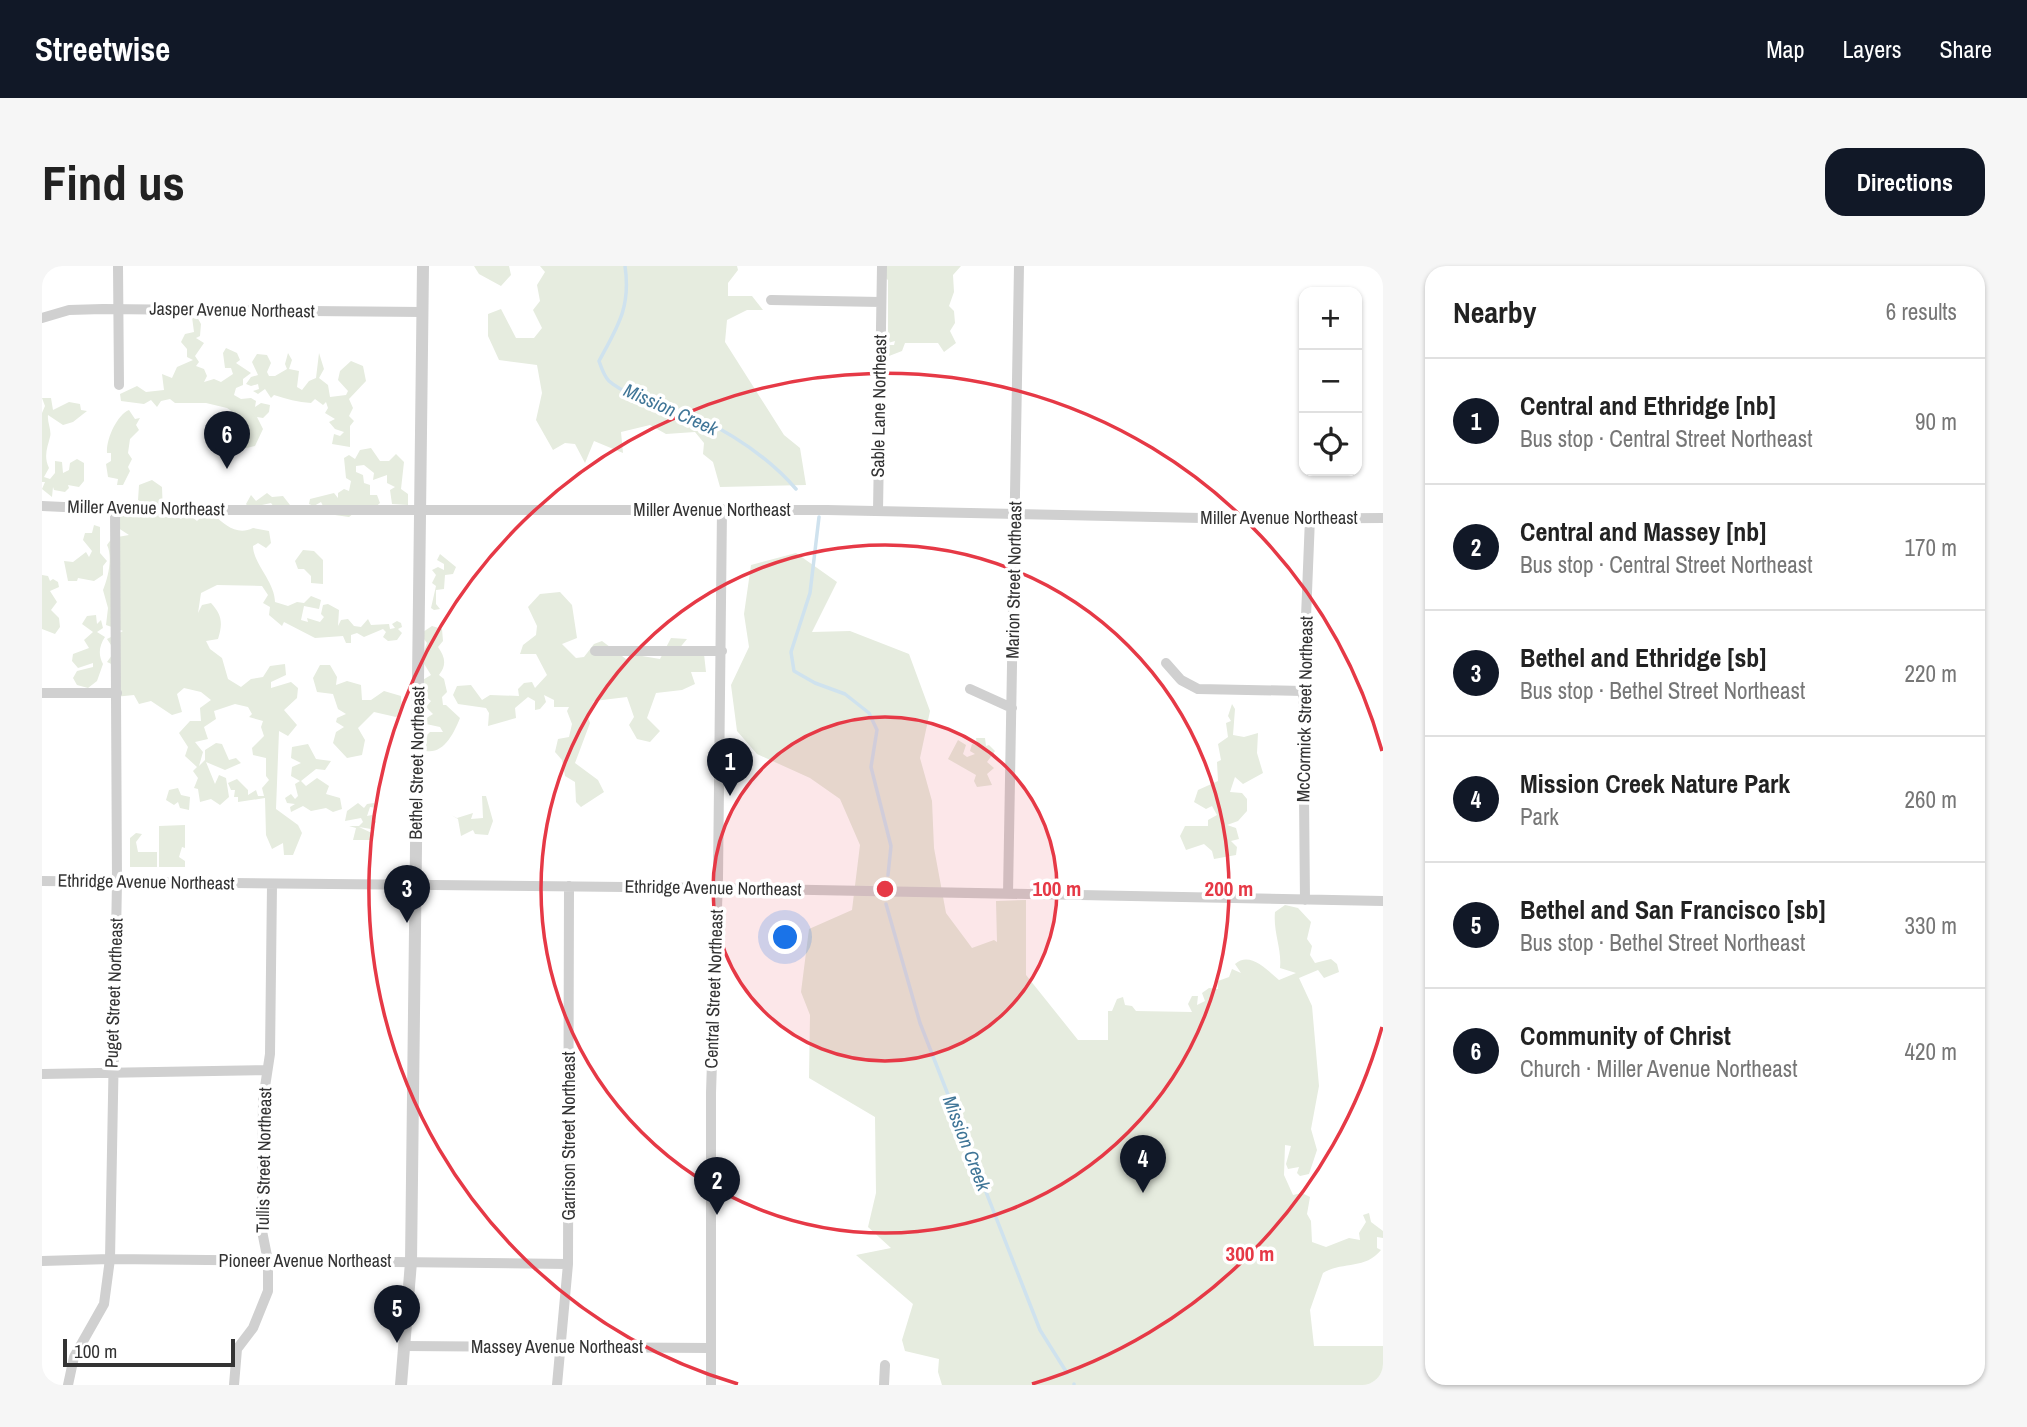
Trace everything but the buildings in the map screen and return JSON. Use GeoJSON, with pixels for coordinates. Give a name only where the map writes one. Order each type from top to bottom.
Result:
{"type":"FeatureCollection","features":[{"type":"Feature","properties":{"kind":"street"},"geometry":{"type":"LineString","coordinates":[[118,266],[119,385]]}},
{"type":"Feature","properties":{"kind":"street","name":"Bethel Street Northeast"},"geometry":{"type":"LineString","coordinates":[[401,1385],[411,1262],[424,266]]}},
{"type":"Feature","properties":{"kind":"street","name":"Sable Lane Northeast"},"geometry":{"type":"LineString","coordinates":[[878,511],[882,266]]}},
{"type":"Feature","properties":{"kind":"street","name":"Marion Street Northeast"},"geometry":{"type":"LineString","coordinates":[[1008,894],[1019,266]]}},
{"type":"Feature","properties":{"kind":"street"},"geometry":{"type":"LineString","coordinates":[[771,300],[881,302]]}},
{"type":"Feature","properties":{"kind":"street","name":"Jasper Avenue Northeast"},"geometry":{"type":"LineString","coordinates":[[42,318],[69,310],[118,309],[423,312]]}},
{"type":"Feature","properties":{"kind":"street","name":"Miller Avenue Northeast"},"geometry":{"type":"LineString","coordinates":[[42,506],[722,509],[1383,517]]}},
{"type":"Feature","properties":{"kind":"street","name":"Puget Street Northeast"},"geometry":{"type":"LineString","coordinates":[[68,1385],[74,1357],[104,1304],[110,1259],[117,882],[115,508]]}},
{"type":"Feature","properties":{"kind":"street","name":"Central Street Northeast"},"geometry":{"type":"LineString","coordinates":[[711,1385],[711,1093],[722,651],[722,509]]}},
{"type":"Feature","properties":{"kind":"street","name":"McCormick Street Northeast"},"geometry":{"type":"LineString","coordinates":[[1305,900],[1303,691],[1310,518]]}},
{"type":"Feature","properties":{"kind":"street"},"geometry":{"type":"LineString","coordinates":[[595,651],[722,651]]}},
{"type":"Feature","properties":{"kind":"street"},"geometry":{"type":"LineString","coordinates":[[1166,663],[1181,680],[1198,689],[1303,691]]}},
{"type":"Feature","properties":{"kind":"street"},"geometry":{"type":"LineString","coordinates":[[970,689],[1012,708]]}},
{"type":"Feature","properties":{"kind":"street"},"geometry":{"type":"LineString","coordinates":[[42,693],[117,693]]}},
{"type":"Feature","properties":{"kind":"street","name":"Ethridge Avenue Northeast"},"geometry":{"type":"LineString","coordinates":[[42,881],[717,888],[1383,901]]}},
{"type":"Feature","properties":{"kind":"street","name":"Tullis Street Northeast"},"geometry":{"type":"LineString","coordinates":[[234,1385],[237,1349],[253,1328],[267,1301],[268,1261],[262,1231],[265,1070],[270,1054],[272,885]]}},
{"type":"Feature","properties":{"kind":"street","name":"Garrison Street Northeast"},"geometry":{"type":"LineString","coordinates":[[558,1385],[568,1264],[569,886]]}},
{"type":"Feature","properties":{"kind":"street"},"geometry":{"type":"LineString","coordinates":[[42,1074],[265,1070]]}},
{"type":"Feature","properties":{"kind":"street","name":"Pioneer Avenue Northeast"},"geometry":{"type":"LineString","coordinates":[[42,1261],[110,1259],[568,1264]]}},
{"type":"Feature","properties":{"kind":"street","name":"Massey Avenue Northeast"},"geometry":{"type":"LineString","coordinates":[[405,1346],[710,1348]]}},
{"type":"Feature","properties":{"kind":"street"},"geometry":{"type":"LineString","coordinates":[[884,1385],[885,1365]]}},
{"type":"Feature","properties":{"kind":"shaded area"},"geometry":{"type":"Polygon","coordinates":[[[474,266],[509,266],[511,275],[501,286],[479,274],[474,266]]]}},
{"type":"Feature","properties":{"kind":"shaded area"},"geometry":{"type":"Polygon","coordinates":[[[540,266],[737,266],[738,270],[728,283],[728,296],[752,296],[763,310],[747,310],[727,320],[725,342],[784,435],[800,448],[806,485],[720,487],[713,462],[703,454],[704,443],[695,432],[666,434],[650,425],[621,432],[623,453],[594,441],[585,463],[575,444],[565,443],[553,450],[536,420],[542,393],[537,365],[499,360],[488,336],[488,314],[501,309],[516,338],[534,338],[542,328],[533,310],[540,301],[537,285],[545,272],[540,266]]]}},
{"type":"Feature","properties":{"kind":"shaded area"},"geometry":{"type":"Polygon","coordinates":[[[885,266],[961,266],[953,275],[954,292],[949,306],[954,311],[955,323],[950,331],[956,343],[944,352],[938,343],[905,343],[902,351],[889,356],[884,350],[887,345],[894,345],[895,341],[888,343],[888,280],[883,276],[885,266]]]}},
{"type":"Feature","properties":{"kind":"shaded area"},"geometry":{"type":"Polygon","coordinates":[[[196,315],[201,324],[200,336],[196,338],[204,343],[195,356],[199,362],[196,366],[204,369],[207,376],[204,382],[214,379],[221,382],[233,374],[231,368],[225,368],[223,353],[226,348],[237,353],[240,360],[236,363],[251,373],[243,379],[243,385],[236,388],[234,395],[241,399],[251,398],[256,401],[255,407],[261,403],[270,405],[269,412],[263,418],[257,417],[263,429],[255,446],[242,449],[230,440],[233,430],[230,420],[236,414],[227,408],[206,403],[175,403],[170,399],[161,401],[157,407],[151,400],[144,404],[121,401],[120,394],[137,386],[146,392],[164,390],[162,374],[172,378],[177,367],[193,360],[187,357],[187,349],[181,342],[185,334],[194,332],[192,317],[196,315]]]}},
{"type":"Feature","properties":{"kind":"shaded area"},"geometry":{"type":"Polygon","coordinates":[[[288,353],[292,360],[289,369],[299,371],[297,387],[302,390],[309,381],[316,378],[319,353],[324,369],[319,378],[328,385],[330,397],[346,395],[348,391],[338,380],[340,371],[351,361],[363,366],[366,381],[349,399],[353,408],[349,416],[354,421],[350,426],[350,447],[332,444],[334,434],[340,436],[344,432],[335,429],[329,422],[335,419],[325,413],[328,408],[326,402],[323,405],[315,399],[306,403],[274,395],[271,398],[265,389],[258,394],[253,391],[259,389],[258,384],[246,384],[251,377],[258,375],[252,362],[257,354],[267,355],[271,363],[267,372],[269,376],[275,376],[287,369],[285,364],[288,353]]]}},
{"type":"Feature","properties":{"kind":"shaded area"},"geometry":{"type":"Polygon","coordinates":[[[42,398],[51,398],[53,410],[69,402],[80,404],[81,410],[87,411],[73,422],[63,425],[48,415],[50,435],[46,455],[49,468],[44,477],[50,479],[55,473],[55,461],[62,462],[63,473],[69,470],[70,463],[77,459],[84,463],[84,481],[79,487],[68,485],[69,488],[65,492],[54,490],[53,487],[52,497],[42,489],[45,482],[42,482],[42,413],[45,406],[42,398]]]}},
{"type":"Feature","properties":{"kind":"shaded area"},"geometry":{"type":"Polygon","coordinates":[[[129,410],[135,419],[140,418],[136,425],[139,430],[130,439],[130,471],[123,485],[117,485],[118,479],[108,477],[106,464],[111,461],[111,453],[107,453],[107,447],[117,422],[129,410]]]}},
{"type":"Feature","properties":{"kind":"shaded area"},"geometry":{"type":"Polygon","coordinates":[[[371,448],[380,461],[389,461],[396,454],[404,462],[401,489],[408,494],[408,505],[392,504],[390,490],[395,487],[387,483],[387,475],[373,480],[374,473],[364,465],[356,466],[356,472],[363,475],[364,483],[370,485],[370,495],[377,495],[380,503],[371,511],[363,506],[349,517],[335,515],[334,505],[325,510],[321,502],[314,506],[309,504],[310,499],[334,493],[338,498],[338,493],[344,489],[349,491],[351,481],[346,478],[344,458],[349,455],[355,459],[360,450],[371,448]]]}},
{"type":"Feature","properties":{"kind":"shaded area"},"geometry":{"type":"Polygon","coordinates":[[[152,480],[162,487],[163,514],[166,517],[171,513],[181,519],[187,513],[197,521],[203,515],[213,514],[236,530],[253,528],[269,531],[271,543],[266,548],[258,543],[253,546],[256,559],[272,587],[275,602],[288,606],[297,602],[304,603],[311,596],[321,600],[319,609],[304,606],[301,620],[308,622],[307,618],[320,622],[324,617],[321,614],[323,605],[328,604],[339,610],[338,626],[341,620],[348,619],[354,626],[361,627],[368,619],[371,625],[389,624],[390,629],[395,628],[392,624],[397,621],[401,623],[402,627],[398,629],[402,633],[397,640],[388,641],[383,637],[386,632],[383,629],[364,637],[357,633],[351,635],[351,643],[346,643],[343,636],[315,638],[284,622],[282,626],[269,615],[270,607],[263,603],[268,595],[262,586],[217,585],[201,593],[198,613],[202,605],[211,603],[219,615],[221,628],[218,639],[206,641],[210,649],[222,658],[228,679],[241,687],[251,679],[263,677],[270,666],[285,664],[286,675],[271,682],[271,688],[291,682],[298,688],[297,698],[284,710],[297,725],[288,736],[279,731],[276,809],[298,825],[302,833],[293,855],[284,855],[283,843],[272,849],[266,835],[265,798],[238,802],[238,797],[234,797],[235,790],[231,790],[228,783],[237,779],[248,790],[248,795],[256,790],[258,796],[264,796],[262,788],[269,780],[266,776],[266,758],[253,755],[252,748],[264,736],[261,727],[263,721],[249,717],[252,714],[248,707],[235,704],[214,711],[216,719],[204,727],[208,739],[195,742],[203,752],[199,766],[205,760],[205,750],[216,743],[222,744],[229,760],[236,758],[241,763],[225,770],[206,762],[215,784],[219,775],[226,778],[229,797],[220,805],[211,799],[200,802],[198,789],[194,788],[198,778],[193,771],[197,767],[185,756],[188,747],[179,733],[190,721],[201,721],[200,708],[211,700],[201,692],[184,688],[177,694],[182,712],[172,715],[151,701],[139,704],[134,695],[114,697],[120,668],[107,662],[115,651],[107,639],[123,631],[106,625],[108,608],[103,590],[110,561],[107,545],[112,538],[129,535],[112,524],[119,516],[136,515],[145,504],[138,500],[139,485],[152,480]]]}},
{"type":"Feature","properties":{"kind":"shaded area"},"geometry":{"type":"Polygon","coordinates":[[[267,493],[272,497],[283,496],[290,505],[274,507],[271,503],[249,508],[246,504],[251,495],[256,501],[267,493]]]}},
{"type":"Feature","properties":{"kind":"shaded area"},"geometry":{"type":"Polygon","coordinates":[[[94,525],[100,527],[100,553],[107,561],[103,566],[103,575],[94,581],[78,578],[77,581],[68,581],[64,561],[73,562],[86,552],[89,557],[92,551],[83,540],[85,533],[92,533],[94,525]]]}},
{"type":"Feature","properties":{"kind":"shaded area"},"geometry":{"type":"Polygon","coordinates":[[[303,550],[314,551],[323,560],[323,584],[311,583],[311,576],[304,569],[298,569],[295,561],[303,550]]]}},
{"type":"Feature","properties":{"kind":"shaded area"},"geometry":{"type":"Polygon","coordinates":[[[796,553],[837,582],[812,632],[850,631],[909,654],[930,711],[920,758],[932,801],[934,848],[946,913],[972,948],[994,940],[997,942],[996,901],[1026,900],[1026,975],[1078,1040],[1108,1040],[1108,1011],[1112,1011],[1117,999],[1123,997],[1125,1005],[1132,1006],[1136,1011],[1192,1012],[1188,1004],[1192,996],[1198,996],[1197,1005],[1205,1001],[1202,993],[1209,988],[1218,989],[1218,981],[1229,977],[1232,969],[1241,973],[1235,964],[1241,961],[1258,963],[1279,980],[1296,973],[1280,968],[1275,912],[1285,905],[1298,908],[1311,922],[1307,939],[1312,946],[1310,955],[1315,963],[1331,959],[1337,964],[1339,972],[1324,978],[1318,970],[1299,978],[1312,1006],[1319,1086],[1311,1129],[1317,1150],[1309,1174],[1300,1176],[1297,1173],[1299,1167],[1288,1169],[1286,1164],[1291,1146],[1285,1145],[1284,1175],[1293,1195],[1302,1193],[1310,1197],[1307,1214],[1311,1221],[1312,1242],[1326,1247],[1349,1238],[1360,1240],[1359,1233],[1366,1222],[1363,1215],[1369,1213],[1371,1222],[1383,1231],[1383,1238],[1377,1237],[1377,1248],[1381,1250],[1375,1256],[1361,1263],[1323,1273],[1310,1310],[1314,1346],[1383,1346],[1383,1385],[942,1385],[938,1372],[939,1359],[905,1351],[902,1340],[913,1304],[856,1255],[891,1248],[868,1227],[876,1193],[875,1117],[809,1078],[810,1015],[801,992],[809,929],[852,910],[860,845],[840,799],[810,778],[757,754],[737,731],[731,685],[749,647],[744,614],[751,565],[796,553]]]}},
{"type":"Feature","properties":{"kind":"shaded area"},"geometry":{"type":"Polygon","coordinates":[[[440,554],[456,567],[453,574],[445,575],[444,589],[436,590],[436,604],[440,609],[434,610],[431,608],[436,586],[432,583],[436,575],[432,570],[438,567],[444,570],[444,564],[437,560],[440,554]]]}},
{"type":"Feature","properties":{"kind":"shaded area"},"geometry":{"type":"Polygon","coordinates":[[[42,575],[48,576],[50,581],[53,579],[58,582],[59,587],[50,591],[57,602],[51,610],[59,618],[60,627],[55,634],[42,629],[42,575]]]}},
{"type":"Feature","properties":{"kind":"shaded area"},"geometry":{"type":"Polygon","coordinates":[[[560,592],[572,605],[577,638],[562,644],[576,658],[584,657],[594,644],[602,641],[626,659],[636,655],[660,659],[671,638],[687,639],[673,656],[704,654],[706,672],[691,672],[695,684],[682,690],[656,693],[647,718],[660,731],[650,742],[637,739],[629,725],[634,717],[627,697],[594,701],[587,715],[590,723],[575,763],[598,780],[604,792],[581,807],[576,802],[575,782],[565,776],[562,760],[555,752],[558,739],[569,737],[572,724],[567,711],[569,707],[554,707],[554,700],[544,695],[546,702],[540,709],[535,710],[535,701],[528,697],[515,708],[516,718],[488,726],[489,713],[486,708],[458,704],[453,695],[457,686],[471,685],[482,700],[490,695],[519,696],[518,689],[524,683],[532,682],[535,688],[547,675],[536,654],[520,654],[523,645],[536,635],[537,626],[528,607],[540,594],[560,592]]]}},
{"type":"Feature","properties":{"kind":"shaded area"},"geometry":{"type":"Polygon","coordinates":[[[96,615],[97,624],[101,620],[103,628],[97,632],[105,637],[100,650],[103,664],[97,681],[88,688],[77,685],[73,678],[77,671],[93,667],[93,663],[78,668],[72,661],[73,654],[89,648],[84,640],[93,632],[82,624],[87,616],[96,615]]]}},
{"type":"Feature","properties":{"kind":"shaded area"},"geometry":{"type":"Polygon","coordinates":[[[432,626],[442,629],[443,641],[438,647],[444,661],[439,675],[444,679],[447,692],[442,697],[443,705],[460,718],[443,746],[426,751],[425,737],[430,732],[443,732],[440,727],[426,724],[425,719],[433,714],[426,707],[431,701],[422,694],[421,681],[431,675],[421,659],[427,643],[420,634],[432,626]]]}},
{"type":"Feature","properties":{"kind":"shaded area"},"geometry":{"type":"Polygon","coordinates":[[[320,665],[330,665],[337,677],[336,685],[347,681],[361,685],[362,700],[371,700],[384,691],[401,696],[402,713],[396,717],[374,712],[358,728],[365,740],[362,755],[347,758],[333,743],[336,732],[344,727],[336,722],[337,718],[346,714],[338,709],[333,694],[317,692],[313,678],[320,665]]]}},
{"type":"Feature","properties":{"kind":"shaded area"},"geometry":{"type":"Polygon","coordinates":[[[1232,704],[1235,709],[1233,735],[1244,737],[1258,733],[1257,753],[1263,773],[1243,784],[1235,777],[1230,792],[1242,793],[1247,799],[1247,811],[1238,821],[1227,825],[1236,828],[1239,839],[1231,841],[1237,847],[1236,855],[1214,859],[1212,851],[1204,844],[1186,850],[1180,836],[1185,826],[1208,826],[1208,820],[1217,815],[1212,806],[1206,809],[1194,802],[1198,790],[1218,781],[1217,762],[1221,760],[1218,744],[1228,737],[1226,723],[1231,721],[1228,716],[1232,704]]]}},
{"type":"Feature","properties":{"kind":"shaded area"},"geometry":{"type":"Polygon","coordinates":[[[976,738],[985,738],[986,746],[989,745],[995,751],[987,762],[994,768],[987,774],[992,785],[977,787],[974,781],[976,775],[948,759],[958,740],[966,745],[963,754],[967,757],[975,754],[970,751],[972,744],[977,745],[976,738]]]}},
{"type":"Feature","properties":{"kind":"shaded area"},"geometry":{"type":"Polygon","coordinates":[[[308,744],[316,759],[331,761],[325,770],[316,769],[301,781],[306,786],[317,778],[329,786],[326,794],[340,798],[342,809],[333,812],[326,808],[311,811],[303,806],[291,812],[290,807],[295,804],[287,803],[285,798],[291,794],[295,799],[298,796],[295,784],[300,781],[291,776],[292,767],[301,763],[291,758],[292,747],[308,744]]]}},
{"type":"Feature","properties":{"kind":"shaded area"},"geometry":{"type":"Polygon","coordinates":[[[178,788],[181,795],[190,797],[189,810],[180,808],[178,802],[174,805],[166,800],[169,790],[178,788]]]}},
{"type":"Feature","properties":{"kind":"shaded area"},"geometry":{"type":"Polygon","coordinates":[[[482,796],[486,796],[493,821],[488,835],[475,834],[473,830],[461,836],[458,819],[451,815],[457,818],[473,813],[471,819],[483,818],[482,796]]]}},
{"type":"Feature","properties":{"kind":"shaded area"},"geometry":{"type":"Polygon","coordinates":[[[358,803],[364,808],[367,804],[374,803],[377,808],[370,807],[367,816],[372,815],[376,822],[371,829],[359,827],[374,834],[372,840],[353,840],[356,828],[349,826],[359,826],[363,822],[361,818],[345,821],[347,811],[358,803]]]}},
{"type":"Feature","properties":{"kind":"shaded area"},"geometry":{"type":"Polygon","coordinates":[[[185,825],[185,848],[182,847],[179,857],[185,861],[185,867],[159,867],[159,826],[185,825]]]}},
{"type":"Feature","properties":{"kind":"shaded area"},"geometry":{"type":"Polygon","coordinates":[[[136,833],[142,834],[136,842],[138,852],[157,852],[157,867],[130,867],[130,838],[136,833]]]}},
{"type":"Feature","properties":{"kind":"waterway","name":"Mission Creek"},"geometry":{"type":"LineString","coordinates":[[625,266],[626,293],[621,316],[599,361],[607,379],[628,393],[689,414],[726,432],[764,458],[796,489]]}},
{"type":"Feature","properties":{"kind":"waterway","name":"Mission Creek"},"geometry":{"type":"LineString","coordinates":[[819,517],[810,593],[791,652],[794,671],[815,683],[845,694],[869,713],[877,730],[871,767],[891,846],[888,875]]}},
{"type":"Feature","properties":{"kind":"waterway","name":"Mission Creek"},"geometry":{"type":"LineString","coordinates":[[886,904],[920,1023],[1040,1330],[1067,1373]]}},
{"type":"Feature","properties":{"kind":"place","name":"Community of Christ"},"geometry":{"type":"Point","coordinates":[227,469]}},
{"type":"Feature","properties":{"kind":"place","name":"Central and Ethridge [nb]"},"geometry":{"type":"Point","coordinates":[730,796]}},
{"type":"Feature","properties":{"kind":"place","name":"Bethel and Ethridge [sb]"},"geometry":{"type":"Point","coordinates":[407,923]}},
{"type":"Feature","properties":{"kind":"place","name":"Mission Creek Nature Park"},"geometry":{"type":"Point","coordinates":[1143,1193]}},
{"type":"Feature","properties":{"kind":"place","name":"Central and Massey [nb]"},"geometry":{"type":"Point","coordinates":[717,1215]}},
{"type":"Feature","properties":{"kind":"place","name":"Bethel and San Francisco [sb]"},"geometry":{"type":"Point","coordinates":[397,1343]}}]}
